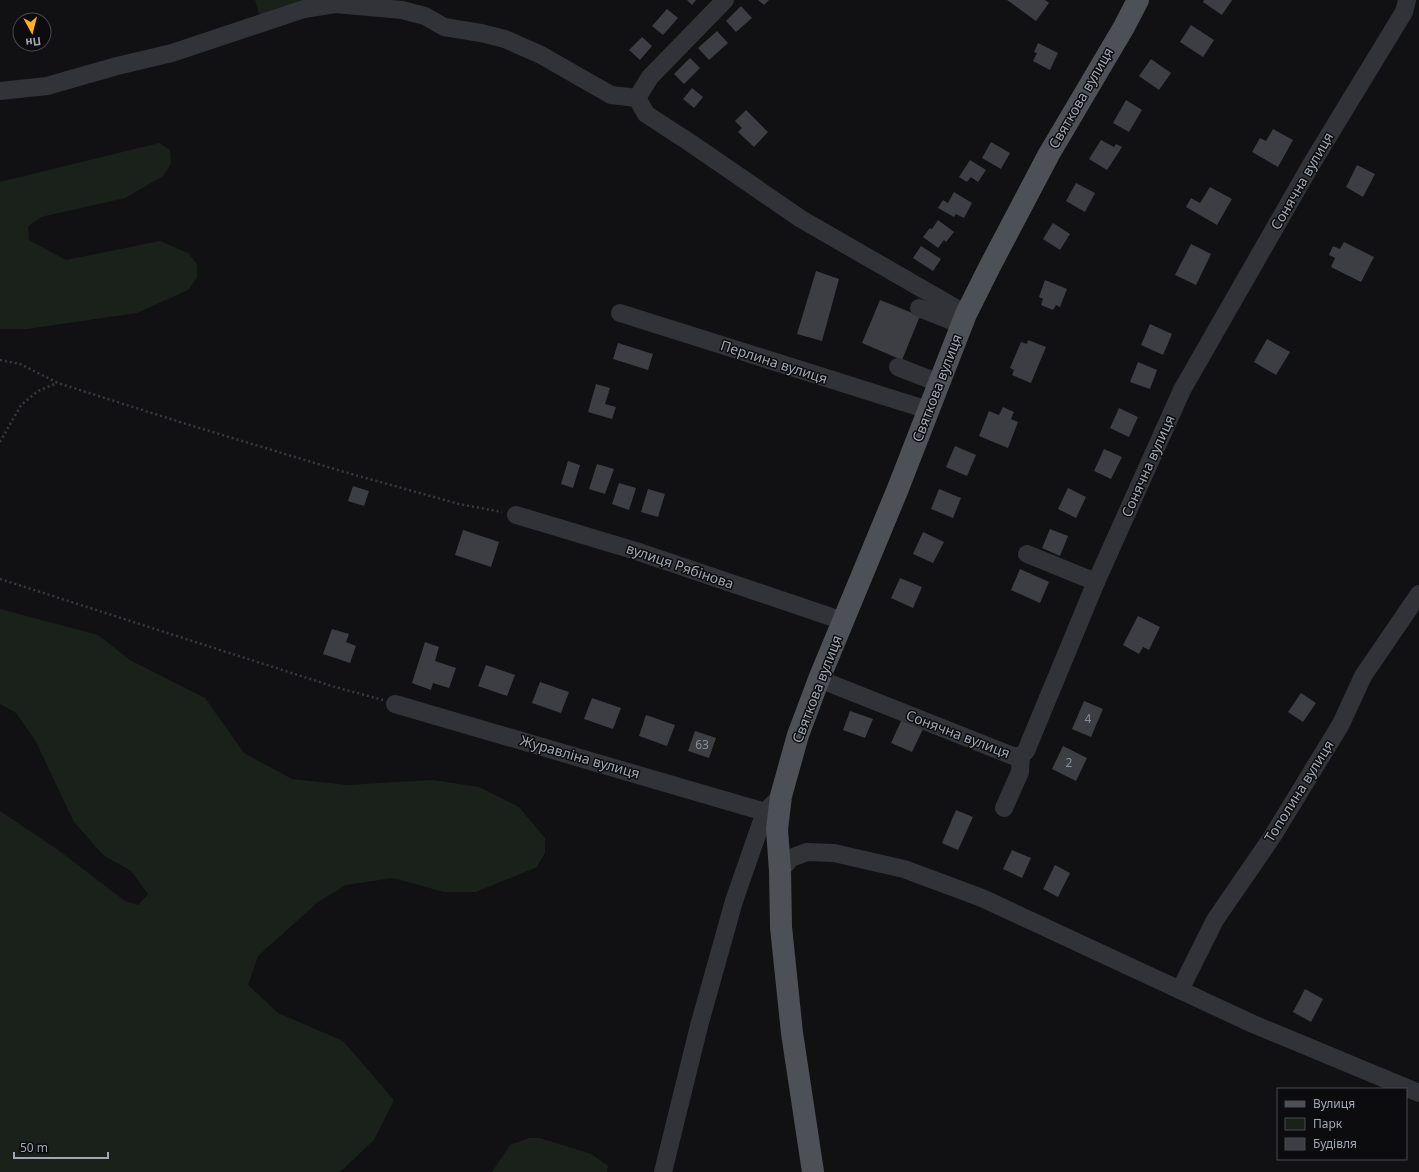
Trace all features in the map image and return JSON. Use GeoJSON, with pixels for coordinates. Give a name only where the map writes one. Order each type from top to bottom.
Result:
{"type":"FeatureCollection","features":[{"type":"Feature","properties":{"kind":"main road","name":"Святкова вулиця"},"geometry":{"type":"LineString","coordinates":[[813,1172],[792,1032],[781,927],[780,872],[777,829],[781,796],[798,735],[819,679],[897,491],[964,320],[990,266],[1049,154],[1124,27],[1138,0]]}},
{"type":"Feature","properties":{"kind":"street"},"geometry":{"type":"LineString","coordinates":[[637,98],[650,77],[725,0]]}},
{"type":"Feature","properties":{"kind":"street","name":"Сонячна вулиця"},"geometry":{"type":"LineString","coordinates":[[819,679],[1013,756],[1021,756],[1026,751],[1096,582],[1182,390],[1312,163],[1404,12],[1407,0]]}},
{"type":"Feature","properties":{"kind":"street"},"geometry":{"type":"LineString","coordinates":[[1411,0],[1419,5]]}},
{"type":"Feature","properties":{"kind":"street"},"geometry":{"type":"LineString","coordinates":[[0,91],[47,86],[117,66],[172,53],[304,9],[335,4],[402,10],[424,16],[444,27],[481,33],[505,39],[541,55],[611,95],[637,98]]}},
{"type":"Feature","properties":{"kind":"street"},"geometry":{"type":"LineString","coordinates":[[637,98],[646,114],[801,219],[964,320]]}},
{"type":"Feature","properties":{"kind":"street"},"geometry":{"type":"LineString","coordinates":[[919,308],[964,320]]}},
{"type":"Feature","properties":{"kind":"street","name":"Перлина вулиця"},"geometry":{"type":"LineString","coordinates":[[620,313],[928,410]]}},
{"type":"Feature","properties":{"kind":"street"},"geometry":{"type":"LineString","coordinates":[[898,367],[939,384]]}},
{"type":"Feature","properties":{"kind":"street","name":"вулиця Рябінова"},"geometry":{"type":"LineString","coordinates":[[516,515],[636,550],[843,621]]}},
{"type":"Feature","properties":{"kind":"street"},"geometry":{"type":"LineString","coordinates":[[1026,554],[1096,582]]}},
{"type":"Feature","properties":{"kind":"street","name":"Тополина вулиця"},"geometry":{"type":"LineString","coordinates":[[1180,990],[1215,920],[1272,837],[1341,724],[1363,676],[1419,594]]}},
{"type":"Feature","properties":{"kind":"street","name":"Журавліна вулиця"},"geometry":{"type":"LineString","coordinates":[[395,704],[765,812]]}},
{"type":"Feature","properties":{"kind":"street"},"geometry":{"type":"LineString","coordinates":[[1004,808],[1020,772],[1021,756]]}},
{"type":"Feature","properties":{"kind":"street"},"geometry":{"type":"LineString","coordinates":[[663,1172],[699,1026],[734,901],[765,812],[781,796]]}},
{"type":"Feature","properties":{"kind":"street"},"geometry":{"type":"LineString","coordinates":[[780,872],[792,858],[807,852],[834,853],[904,869],[982,898],[1253,1024],[1414,1089]]}},
{"type":"Feature","properties":{"kind":"path"},"geometry":{"type":"LineString","coordinates":[[0,360],[20,364],[58,383],[183,423],[356,475],[459,504],[516,515]]}},
{"type":"Feature","properties":{"kind":"path"},"geometry":{"type":"LineString","coordinates":[[0,442],[21,405],[38,392],[58,383]]}},
{"type":"Feature","properties":{"kind":"path"},"geometry":{"type":"LineString","coordinates":[[0,579],[335,687],[395,704]]}},
{"type":"Feature","properties":{"kind":"green space"},"geometry":{"type":"Polygon","coordinates":[[[255,0],[308,0],[262,24],[255,0]]]}},
{"type":"Feature","properties":{"kind":"green space"},"geometry":{"type":"Polygon","coordinates":[[[159,143],[170,150],[171,164],[163,176],[125,198],[41,217],[28,226],[29,240],[66,260],[160,241],[188,253],[197,264],[197,278],[188,290],[137,313],[27,329],[0,329],[0,182],[159,143]]]}},
{"type":"Feature","properties":{"kind":"green space"},"geometry":{"type":"Polygon","coordinates":[[[0,609],[98,635],[130,660],[205,698],[244,753],[292,779],[347,785],[433,780],[479,787],[519,807],[545,838],[545,853],[537,867],[476,892],[444,892],[393,878],[346,885],[318,902],[258,956],[248,985],[278,1013],[343,1041],[394,1100],[374,1140],[340,1172],[0,1172],[0,811],[58,850],[125,901],[138,905],[148,894],[131,871],[103,855],[74,822],[35,740],[16,713],[0,704],[0,609]]]}},
{"type":"Feature","properties":{"kind":"green space"},"geometry":{"type":"Polygon","coordinates":[[[529,1138],[540,1138],[591,1154],[608,1166],[607,1172],[492,1172],[510,1145],[529,1138]]]}},
{"type":"Feature","properties":{"kind":"building"},"geometry":{"type":"Polygon","coordinates":[[[687,0],[696,0],[692,5],[687,0]]]}},
{"type":"Feature","properties":{"kind":"building"},"geometry":{"type":"Polygon","coordinates":[[[758,0],[769,0],[764,5],[758,0]]]}},
{"type":"Feature","properties":{"kind":"building"},"geometry":{"type":"Polygon","coordinates":[[[1007,0],[1045,0],[1049,3],[1036,21],[1007,0]]]}},
{"type":"Feature","properties":{"kind":"building"},"geometry":{"type":"Polygon","coordinates":[[[1204,0],[1232,0],[1222,15],[1203,2],[1204,0]]]}},
{"type":"Feature","properties":{"kind":"building"},"geometry":{"type":"Polygon","coordinates":[[[741,6],[752,18],[736,32],[726,21],[741,6]]]}},
{"type":"Feature","properties":{"kind":"building"},"geometry":{"type":"Polygon","coordinates":[[[667,9],[678,18],[663,35],[652,26],[667,9]]]}},
{"type":"Feature","properties":{"kind":"building"},"geometry":{"type":"Polygon","coordinates":[[[1191,25],[1214,40],[1203,57],[1180,42],[1191,25]]]}},
{"type":"Feature","properties":{"kind":"building"},"geometry":{"type":"Polygon","coordinates":[[[717,31],[728,43],[709,60],[698,48],[717,31]]]}},
{"type":"Feature","properties":{"kind":"building"},"geometry":{"type":"Polygon","coordinates":[[[642,37],[652,46],[640,60],[629,50],[642,37]]]}},
{"type":"Feature","properties":{"kind":"building"},"geometry":{"type":"Polygon","coordinates":[[[1038,43],[1058,53],[1050,70],[1033,61],[1037,53],[1034,52],[1038,43]]]}},
{"type":"Feature","properties":{"kind":"building"},"geometry":{"type":"Polygon","coordinates":[[[690,58],[700,68],[684,84],[674,74],[690,58]]]}},
{"type":"Feature","properties":{"kind":"building"},"geometry":{"type":"Polygon","coordinates":[[[1151,59],[1171,73],[1159,90],[1139,76],[1151,59]]]}},
{"type":"Feature","properties":{"kind":"building"},"geometry":{"type":"Polygon","coordinates":[[[692,88],[703,97],[694,108],[683,99],[692,88]]]}},
{"type":"Feature","properties":{"kind":"building"},"geometry":{"type":"Polygon","coordinates":[[[1126,100],[1142,110],[1129,132],[1113,123],[1126,100]]]}},
{"type":"Feature","properties":{"kind":"building"},"geometry":{"type":"Polygon","coordinates":[[[746,110],[768,132],[754,147],[738,132],[742,128],[735,121],[746,110]]]}},
{"type":"Feature","properties":{"kind":"building"},"geometry":{"type":"Polygon","coordinates":[[[1273,129],[1293,140],[1278,167],[1252,152],[1260,138],[1266,141],[1273,129]]]}},
{"type":"Feature","properties":{"kind":"building"},"geometry":{"type":"Polygon","coordinates":[[[1101,140],[1114,147],[1116,144],[1122,147],[1107,170],[1089,159],[1101,140]]]}},
{"type":"Feature","properties":{"kind":"building"},"geometry":{"type":"Polygon","coordinates":[[[991,142],[1010,153],[1001,169],[982,158],[991,142]]]}},
{"type":"Feature","properties":{"kind":"building"},"geometry":{"type":"Polygon","coordinates":[[[970,160],[986,170],[978,182],[971,177],[967,182],[959,177],[970,160]]]}},
{"type":"Feature","properties":{"kind":"building"},"geometry":{"type":"Polygon","coordinates":[[[1357,165],[1375,174],[1363,197],[1346,187],[1357,165]]]}},
{"type":"Feature","properties":{"kind":"building"},"geometry":{"type":"Polygon","coordinates":[[[1076,183],[1095,193],[1085,212],[1066,201],[1076,183]]]}},
{"type":"Feature","properties":{"kind":"building"},"geometry":{"type":"Polygon","coordinates":[[[1210,187],[1232,199],[1217,225],[1186,207],[1191,198],[1200,203],[1210,187]]]}},
{"type":"Feature","properties":{"kind":"building"},"geometry":{"type":"Polygon","coordinates":[[[954,192],[972,203],[964,218],[956,214],[954,217],[938,208],[943,200],[948,203],[954,192]]]}},
{"type":"Feature","properties":{"kind":"building"},"geometry":{"type":"Polygon","coordinates":[[[938,220],[954,232],[946,242],[944,240],[938,248],[923,237],[930,228],[932,229],[938,220]]]}},
{"type":"Feature","properties":{"kind":"building"},"geometry":{"type":"Polygon","coordinates":[[[1053,223],[1070,234],[1060,250],[1043,239],[1053,223]]]}},
{"type":"Feature","properties":{"kind":"building"},"geometry":{"type":"Polygon","coordinates":[[[1344,242],[1374,257],[1361,282],[1331,267],[1335,258],[1329,255],[1333,246],[1340,249],[1344,242]]]}},
{"type":"Feature","properties":{"kind":"building"},"geometry":{"type":"Polygon","coordinates":[[[1191,244],[1211,254],[1196,285],[1175,275],[1191,244]]]}},
{"type":"Feature","properties":{"kind":"building"},"geometry":{"type":"Polygon","coordinates":[[[921,246],[941,259],[933,271],[913,258],[921,246]]]}},
{"type":"Feature","properties":{"kind":"building"},"geometry":{"type":"Polygon","coordinates":[[[816,271],[839,279],[822,341],[797,334],[816,271]]]}},
{"type":"Feature","properties":{"kind":"building"},"geometry":{"type":"Polygon","coordinates":[[[1045,280],[1067,289],[1060,307],[1056,305],[1053,310],[1041,305],[1043,299],[1039,297],[1045,280]]]}},
{"type":"Feature","properties":{"kind":"building"},"geometry":{"type":"Polygon","coordinates":[[[880,300],[920,316],[902,360],[862,343],[880,300]]]}},
{"type":"Feature","properties":{"kind":"building"},"geometry":{"type":"Polygon","coordinates":[[[1150,324],[1172,334],[1163,355],[1141,345],[1150,324]]]}},
{"type":"Feature","properties":{"kind":"building"},"geometry":{"type":"Polygon","coordinates":[[[1267,339],[1290,352],[1276,375],[1254,362],[1267,339]]]}},
{"type":"Feature","properties":{"kind":"building"},"geometry":{"type":"Polygon","coordinates":[[[1028,340],[1046,347],[1031,383],[1012,375],[1014,370],[1010,368],[1021,342],[1027,344],[1028,340]]]}},
{"type":"Feature","properties":{"kind":"building"},"geometry":{"type":"Polygon","coordinates":[[[618,343],[653,354],[648,370],[613,359],[618,343]]]}},
{"type":"Feature","properties":{"kind":"building"},"geometry":{"type":"Polygon","coordinates":[[[1138,362],[1157,370],[1150,389],[1130,382],[1138,362]]]}},
{"type":"Feature","properties":{"kind":"building"},"geometry":{"type":"Polygon","coordinates":[[[596,384],[610,388],[605,404],[616,407],[612,419],[588,412],[596,384]]]}},
{"type":"Feature","properties":{"kind":"building"},"geometry":{"type":"Polygon","coordinates":[[[1003,407],[1014,412],[1011,419],[1018,422],[1008,448],[979,436],[989,411],[999,415],[1003,407]]]}},
{"type":"Feature","properties":{"kind":"building"},"geometry":{"type":"Polygon","coordinates":[[[1119,408],[1138,417],[1129,437],[1110,428],[1119,408]]]}},
{"type":"Feature","properties":{"kind":"building"},"geometry":{"type":"Polygon","coordinates":[[[955,446],[976,455],[967,476],[946,467],[955,446]]]}},
{"type":"Feature","properties":{"kind":"building"},"geometry":{"type":"Polygon","coordinates":[[[1104,449],[1122,457],[1111,479],[1094,471],[1104,449]]]}},
{"type":"Feature","properties":{"kind":"building"},"geometry":{"type":"Polygon","coordinates":[[[568,461],[580,465],[573,488],[561,484],[568,461]]]}},
{"type":"Feature","properties":{"kind":"building"},"geometry":{"type":"Polygon","coordinates":[[[597,464],[614,469],[605,494],[589,489],[597,464]]]}},
{"type":"Feature","properties":{"kind":"building"},"geometry":{"type":"Polygon","coordinates":[[[619,483],[636,488],[629,510],[612,504],[619,483]]]}},
{"type":"Feature","properties":{"kind":"building"},"geometry":{"type":"Polygon","coordinates":[[[353,486],[369,491],[364,506],[348,501],[353,486]]]}},
{"type":"Feature","properties":{"kind":"building"},"geometry":{"type":"Polygon","coordinates":[[[1068,488],[1086,497],[1076,518],[1058,509],[1068,488]]]}},
{"type":"Feature","properties":{"kind":"building"},"geometry":{"type":"Polygon","coordinates":[[[648,489],[665,494],[658,517],[641,512],[648,489]]]}},
{"type":"Feature","properties":{"kind":"building"},"geometry":{"type":"Polygon","coordinates":[[[939,489],[961,498],[953,518],[931,509],[939,489]]]}},
{"type":"Feature","properties":{"kind":"building"},"geometry":{"type":"Polygon","coordinates":[[[1050,529],[1068,536],[1060,556],[1042,548],[1050,529]]]}},
{"type":"Feature","properties":{"kind":"building"},"geometry":{"type":"Polygon","coordinates":[[[463,530],[499,542],[491,567],[455,555],[463,530]]]}},
{"type":"Feature","properties":{"kind":"building"},"geometry":{"type":"Polygon","coordinates":[[[923,532],[944,542],[933,563],[913,554],[923,532]]]}},
{"type":"Feature","properties":{"kind":"building"},"geometry":{"type":"Polygon","coordinates":[[[1020,569],[1049,582],[1040,603],[1011,590],[1020,569]]]}},
{"type":"Feature","properties":{"kind":"building"},"geometry":{"type":"Polygon","coordinates":[[[900,578],[922,587],[913,608],[891,598],[900,578]]]}},
{"type":"Feature","properties":{"kind":"building"},"geometry":{"type":"Polygon","coordinates":[[[1138,616],[1160,627],[1149,650],[1143,647],[1139,654],[1123,645],[1138,616]]]}},
{"type":"Feature","properties":{"kind":"building"},"geometry":{"type":"Polygon","coordinates":[[[332,629],[349,634],[346,642],[356,646],[350,663],[323,654],[332,629]]]}},
{"type":"Feature","properties":{"kind":"building"},"geometry":{"type":"Polygon","coordinates":[[[425,642],[439,647],[435,661],[456,668],[449,688],[433,683],[431,690],[412,683],[425,642]]]}},
{"type":"Feature","properties":{"kind":"building"},"geometry":{"type":"Polygon","coordinates":[[[486,665],[515,675],[507,696],[478,686],[486,665]]]}},
{"type":"Feature","properties":{"kind":"building"},"geometry":{"type":"Polygon","coordinates":[[[540,682],[569,692],[561,713],[532,703],[540,682]]]}},
{"type":"Feature","properties":{"kind":"building"},"geometry":{"type":"Polygon","coordinates":[[[1301,693],[1316,703],[1303,722],[1288,712],[1301,693]]]}},
{"type":"Feature","properties":{"kind":"building"},"geometry":{"type":"Polygon","coordinates":[[[592,698],[621,708],[613,729],[584,719],[592,698]]]}},
{"type":"Feature","properties":{"kind":"building"},"geometry":{"type":"Polygon","coordinates":[[[1084,701],[1103,709],[1091,737],[1072,729],[1084,701]]]}},
{"type":"Feature","properties":{"kind":"building"},"geometry":{"type":"Polygon","coordinates":[[[850,711],[873,719],[865,738],[843,730],[850,711]]]}},
{"type":"Feature","properties":{"kind":"building"},"geometry":{"type":"Polygon","coordinates":[[[646,715],[675,725],[667,746],[639,736],[646,715]]]}},
{"type":"Feature","properties":{"kind":"building"},"geometry":{"type":"Polygon","coordinates":[[[902,719],[923,729],[912,752],[891,743],[902,719]]]}},
{"type":"Feature","properties":{"kind":"building"},"geometry":{"type":"Polygon","coordinates":[[[695,731],[716,738],[709,758],[688,751],[695,731]]]}},
{"type":"Feature","properties":{"kind":"building"},"geometry":{"type":"Polygon","coordinates":[[[1063,746],[1087,758],[1076,781],[1052,769],[1063,746]]]}},
{"type":"Feature","properties":{"kind":"building"},"geometry":{"type":"Polygon","coordinates":[[[956,810],[973,817],[958,850],[942,843],[956,810]]]}},
{"type":"Feature","properties":{"kind":"building"},"geometry":{"type":"Polygon","coordinates":[[[1012,850],[1031,858],[1022,878],[1003,869],[1012,850]]]}},
{"type":"Feature","properties":{"kind":"building"},"geometry":{"type":"Polygon","coordinates":[[[1055,865],[1070,873],[1058,897],[1043,889],[1055,865]]]}},
{"type":"Feature","properties":{"kind":"building"},"geometry":{"type":"Polygon","coordinates":[[[1305,989],[1323,999],[1311,1022],[1293,1012],[1305,989]]]}}]}
